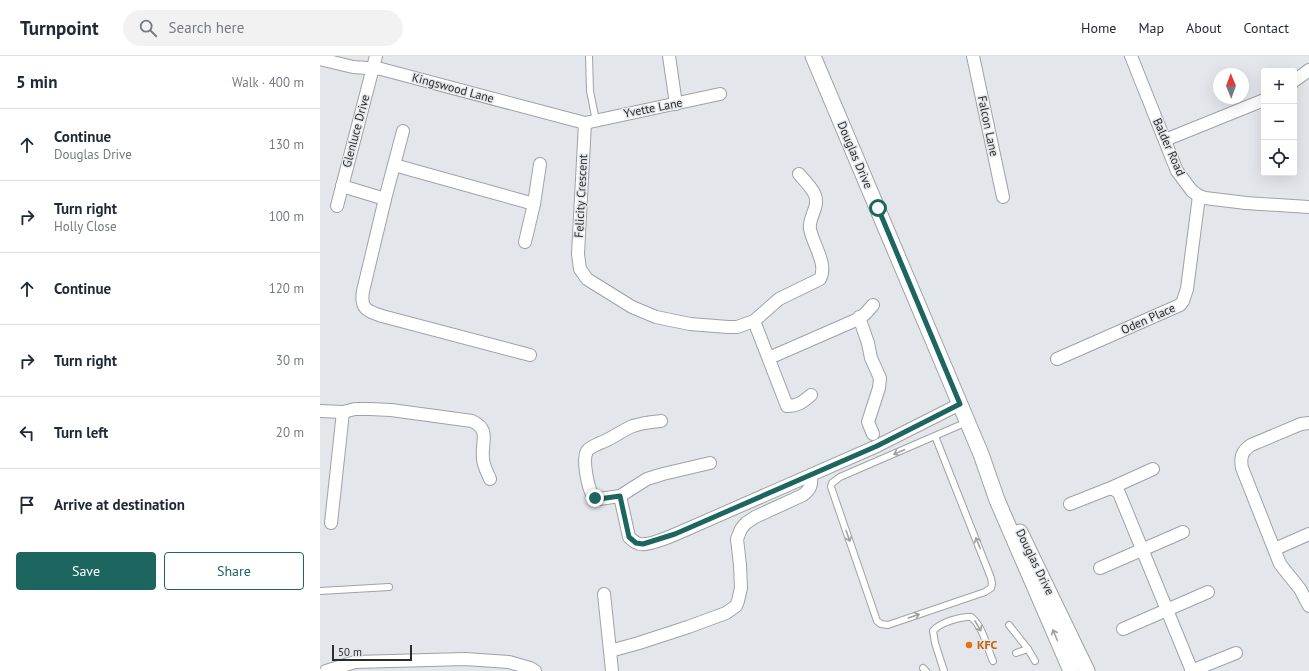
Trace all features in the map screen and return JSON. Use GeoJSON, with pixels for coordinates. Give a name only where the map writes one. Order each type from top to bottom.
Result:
{"type":"FeatureCollection","features":[{"type":"Feature","properties":{"kind":"street"},"geometry":{"type":"LineString","coordinates":[[669,56],[676,104]]}},
{"type":"Feature","properties":{"kind":"street","name":"Douglas Drive"},"geometry":{"type":"LineString","coordinates":[[813,56],[981,454],[1040,570],[1087,671]]}},
{"type":"Feature","properties":{"kind":"street","name":"Falcon Lane"},"geometry":{"type":"LineString","coordinates":[[973,56],[1003,197]]}},
{"type":"Feature","properties":{"kind":"street","name":"Balder Road"},"geometry":{"type":"LineString","coordinates":[[1131,56],[1177,171],[1192,191],[1200,196]]}},
{"type":"Feature","properties":{"kind":"street","name":"Kingswood Lane"},"geometry":{"type":"LineString","coordinates":[[320,58],[353,67],[374,62],[590,122]]}},
{"type":"Feature","properties":{"kind":"street","name":"Glenluce Drive"},"geometry":{"type":"LineString","coordinates":[[337,206],[374,62]]}},
{"type":"Feature","properties":{"kind":"street"},"geometry":{"type":"LineString","coordinates":[[1297,79],[1309,70]]}},
{"type":"Feature","properties":{"kind":"street","name":"Yvette Lane"},"geometry":{"type":"LineString","coordinates":[[590,122],[720,94]]}},
{"type":"Feature","properties":{"kind":"street"},"geometry":{"type":"LineString","coordinates":[[1165,140],[1261,101]]}},
{"type":"Feature","properties":{"kind":"street","name":"Felicity Crescent"},"geometry":{"type":"LineString","coordinates":[[590,122],[578,236],[578,259],[580,269],[588,279],[632,307],[656,317],[690,324],[728,327],[737,327],[754,321]]}},
{"type":"Feature","properties":{"kind":"street"},"geometry":{"type":"LineString","coordinates":[[403,131],[385,199],[362,300],[366,310],[382,316],[530,355]]}},
{"type":"Feature","properties":{"kind":"street"},"geometry":{"type":"LineString","coordinates":[[524,242],[534,204],[540,164]]}},
{"type":"Feature","properties":{"kind":"street"},"geometry":{"type":"LineString","coordinates":[[394,165],[534,204]]}},
{"type":"Feature","properties":{"kind":"street"},"geometry":{"type":"LineString","coordinates":[[799,174],[814,194],[816,201],[810,228],[822,266],[823,274],[820,279],[779,298],[754,321],[787,406],[801,404],[811,395]]}},
{"type":"Feature","properties":{"kind":"street"},"geometry":{"type":"LineString","coordinates":[[342,186],[385,199]]}},
{"type":"Feature","properties":{"kind":"street"},"geometry":{"type":"LineString","coordinates":[[1200,196],[1246,203],[1309,207]]}},
{"type":"Feature","properties":{"kind":"street","name":"Oden Place"},"geometry":{"type":"LineString","coordinates":[[1057,359],[1180,305],[1183,302],[1187,289],[1200,196]]}},
{"type":"Feature","properties":{"kind":"street"},"geometry":{"type":"LineString","coordinates":[[769,358],[859,318],[873,305]]}},
{"type":"Feature","properties":{"kind":"street"},"geometry":{"type":"LineString","coordinates":[[859,318],[868,343],[871,358],[880,378],[879,388],[868,422],[873,434]]}},
{"type":"Feature","properties":{"kind":"street"},"geometry":{"type":"LineString","coordinates":[[620,496],[629,537],[636,543],[643,544],[672,536],[877,446],[960,404]]}},
{"type":"Feature","properties":{"kind":"street"},"geometry":{"type":"LineString","coordinates":[[320,411],[343,412],[355,409],[370,409],[472,421],[483,431],[483,459],[490,479]]}},
{"type":"Feature","properties":{"kind":"street"},"geometry":{"type":"LineString","coordinates":[[331,523],[343,412]]}},
{"type":"Feature","properties":{"kind":"street"},"geometry":{"type":"LineString","coordinates":[[661,421],[640,424],[629,428],[616,436],[592,446],[587,451],[586,473],[592,496],[599,499],[620,496],[647,479],[710,463]]}},
{"type":"Feature","properties":{"kind":"street"},"geometry":{"type":"LineString","coordinates":[[1309,423],[1300,424],[1251,445],[1246,448],[1242,454],[1242,468],[1282,567],[1300,589],[1309,606]]}},
{"type":"Feature","properties":{"kind":"street","name":"Douglas Drive"},"geometry":{"type":"LineString","coordinates":[[981,454],[997,500],[1071,671]]}},
{"type":"Feature","properties":{"kind":"street"},"geometry":{"type":"LineString","coordinates":[[1070,504],[1153,469]]}},
{"type":"Feature","properties":{"kind":"street"},"geometry":{"type":"LineString","coordinates":[[610,651],[688,627],[726,613],[736,606],[740,588],[740,565],[737,539],[738,533],[746,523],[808,492],[811,485],[811,475]]}},
{"type":"Feature","properties":{"kind":"street"},"geometry":{"type":"LineString","coordinates":[[1111,488],[1116,490],[1118,494],[1192,671],[1236,652]]}},
{"type":"Feature","properties":{"kind":"street"},"geometry":{"type":"LineString","coordinates":[[1100,568],[1183,532]]}},
{"type":"Feature","properties":{"kind":"street"},"geometry":{"type":"LineString","coordinates":[[1275,549],[1309,534]]}},
{"type":"Feature","properties":{"kind":"street"},"geometry":{"type":"LineString","coordinates":[[1123,629],[1208,592]]}},
{"type":"Feature","properties":{"kind":"street"},"geometry":{"type":"LineString","coordinates":[[604,594],[612,671]]}},
{"type":"Feature","properties":{"kind":"street"},"geometry":{"type":"LineString","coordinates":[[326,671],[355,662],[443,665],[465,659],[509,662],[536,671]]}},
{"type":"Feature","properties":{"kind":"lane","name":"Felicity Crescent"},"geometry":{"type":"LineString","coordinates":[[589,56],[590,122]]}},
{"type":"Feature","properties":{"kind":"lane"},"geometry":{"type":"LineString","coordinates":[[935,436],[992,578],[992,586],[985,592],[888,625],[881,624],[877,621],[832,485],[834,480],[967,422]]}},
{"type":"Feature","properties":{"kind":"lane"},"geometry":{"type":"LineString","coordinates":[[320,591],[389,587]]}},
{"type":"Feature","properties":{"kind":"lane"},"geometry":{"type":"LineString","coordinates":[[944,671],[934,643],[933,632],[938,626],[961,617],[971,617],[975,620],[993,661]]}},
{"type":"Feature","properties":{"kind":"lane"},"geometry":{"type":"LineString","coordinates":[[1009,625],[1028,649],[1035,661]]}},
{"type":"Feature","properties":{"kind":"lane"},"geometry":{"type":"LineString","coordinates":[[1016,653],[1028,649]]}},
{"type":"Feature","properties":{"kind":"place","name":"KFC"},"geometry":{"type":"Point","coordinates":[969,645]}},
{"type":"Feature","properties":{"kind":"route"},"geometry":{"type":"LineString","coordinates":[[595,498],[599,499],[620,496],[629,537],[639,544],[652,542],[683,531],[877,446],[960,404],[878,208]]}}]}
